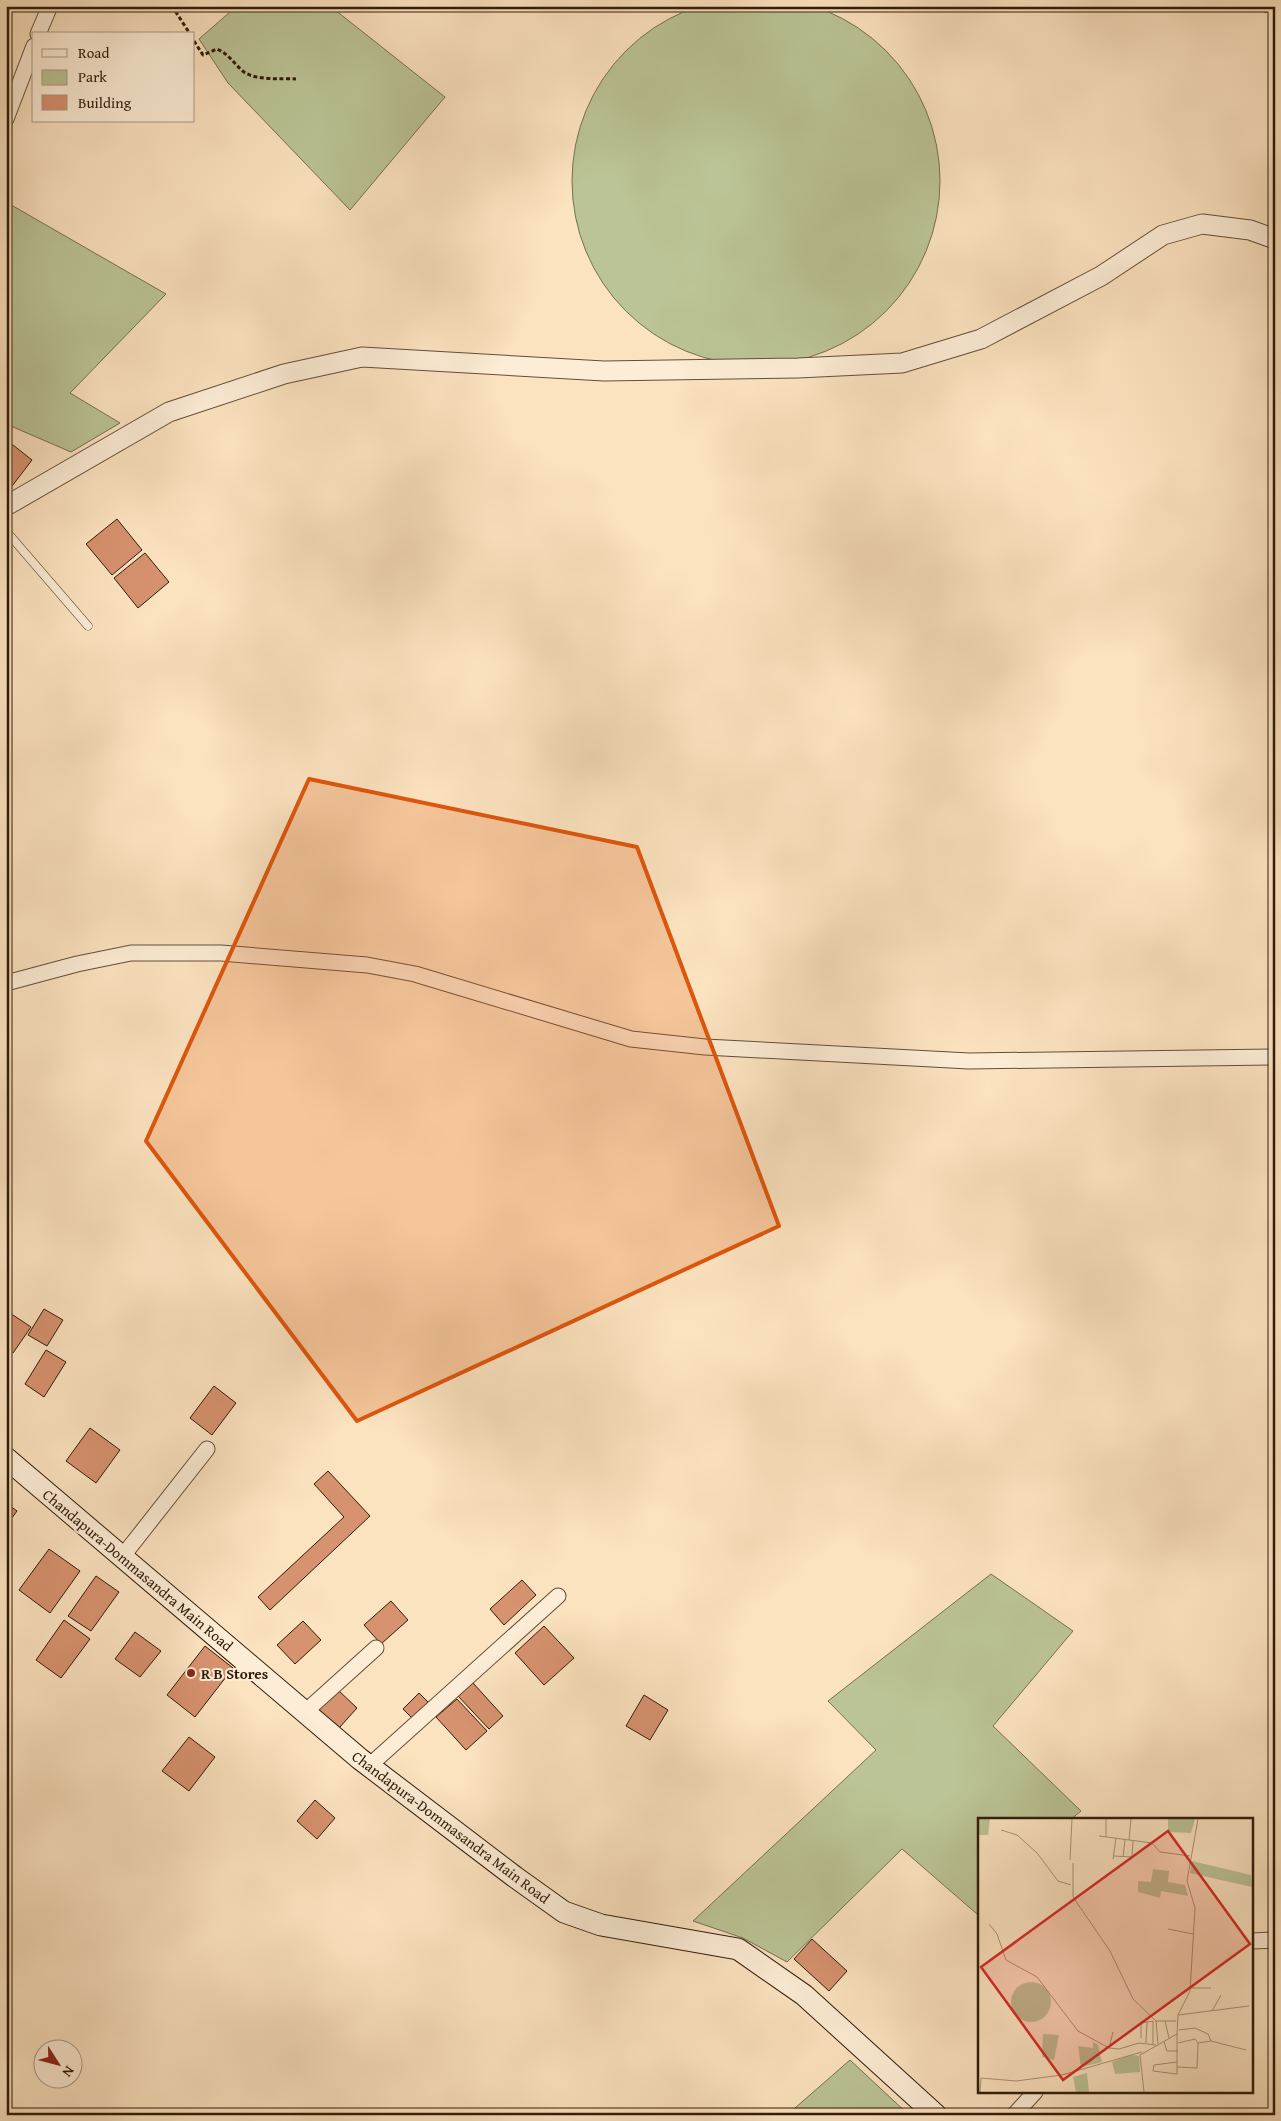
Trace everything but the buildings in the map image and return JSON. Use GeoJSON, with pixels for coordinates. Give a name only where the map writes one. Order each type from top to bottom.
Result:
{"type":"FeatureCollection","features":[{"type":"Feature","properties":{"kind":"main road","name":"Chandapura-Dommasandra Main Road"},"geometry":{"type":"LineString","coordinates":[[6,1458],[369,1766],[564,1912],[601,1925],[738,1949],[804,1995],[936,2115]]}},
{"type":"Feature","properties":{"kind":"street"},"geometry":{"type":"LineString","coordinates":[[39,32],[50,6]]}},
{"type":"Feature","properties":{"kind":"street"},"geometry":{"type":"LineString","coordinates":[[6,119],[32,51]]}},
{"type":"Feature","properties":{"kind":"street"},"geometry":{"type":"LineString","coordinates":[[6,506],[169,412],[284,374],[362,357],[604,371],[798,368],[902,363],[981,339],[1101,276],[1163,235],[1202,224],[1250,230],[1275,239]]}},
{"type":"Feature","properties":{"kind":"street"},"geometry":{"type":"LineString","coordinates":[[6,983],[77,964],[131,953],[221,953],[367,965],[415,974],[631,1039],[696,1046],[969,1062],[1275,1057]]}},
{"type":"Feature","properties":{"kind":"street"},"geometry":{"type":"LineString","coordinates":[[122,1557],[207,1450]]}},
{"type":"Feature","properties":{"kind":"street"},"geometry":{"type":"LineString","coordinates":[[369,1766],[558,1596]]}},
{"type":"Feature","properties":{"kind":"street"},"geometry":{"type":"LineString","coordinates":[[305,1712],[376,1648]]}},
{"type":"Feature","properties":{"kind":"street"},"geometry":{"type":"LineString","coordinates":[[1254,1941],[1275,1940]]}},
{"type":"Feature","properties":{"kind":"street"},"geometry":{"type":"LineString","coordinates":[[1014,2115],[1033,2094]]}},
{"type":"Feature","properties":{"kind":"lane"},"geometry":{"type":"LineString","coordinates":[[6,531],[88,626]]}},
{"type":"Feature","properties":{"kind":"path"},"geometry":{"type":"LineString","coordinates":[[172,6],[189,32]]}},
{"type":"Feature","properties":{"kind":"path"},"geometry":{"type":"LineString","coordinates":[[195,42],[203,55],[216,49],[226,53],[244,72],[253,76],[296,79]]}},
{"type":"Feature","properties":{"kind":"highlighted area"},"geometry":{"type":"Polygon","coordinates":[[[309,779],[637,847],[779,1226],[357,1421],[146,1141],[309,779]]]}},
{"type":"Feature","properties":{"kind":"green space"},"geometry":{"type":"Polygon","coordinates":[[[732,-1],[780,-1],[809,5],[843,19],[873,39],[898,64],[918,94],[932,128],[939,163],[939,199],[932,234],[918,268],[898,298],[873,323],[843,343],[809,357],[774,364],[738,364],[703,357],[669,343],[639,323],[614,298],[594,268],[580,234],[573,199],[573,163],[580,128],[594,94],[614,64],[639,39],[669,19],[703,5],[732,-1]]]}},
{"type":"Feature","properties":{"kind":"green space"},"geometry":{"type":"Polygon","coordinates":[[[237,6],[330,6],[445,97],[350,210],[228,83],[199,39],[237,6]]]}},
{"type":"Feature","properties":{"kind":"green space"},"geometry":{"type":"Polygon","coordinates":[[[6,202],[166,294],[70,393],[120,423],[71,452],[6,424],[6,202]]]}},
{"type":"Feature","properties":{"kind":"green space"},"geometry":{"type":"Polygon","coordinates":[[[991,1574],[1073,1631],[993,1726],[1081,1811],[1072,1818],[978,1818],[977,1914],[902,1849],[787,1962],[743,1938],[693,1921],[876,1750],[828,1701],[991,1574]]]}},
{"type":"Feature","properties":{"kind":"green space"},"geometry":{"type":"Polygon","coordinates":[[[850,2060],[909,2115],[787,2115],[850,2060]]]}},
{"type":"Feature","properties":{"kind":"railway"},"geometry":{"type":"LineString","coordinates":[[1260,6],[1275,19]]}},
{"type":"Feature","properties":{"kind":"place","name":"R B Stores"},"geometry":{"type":"Point","coordinates":[191,1673]}}]}
